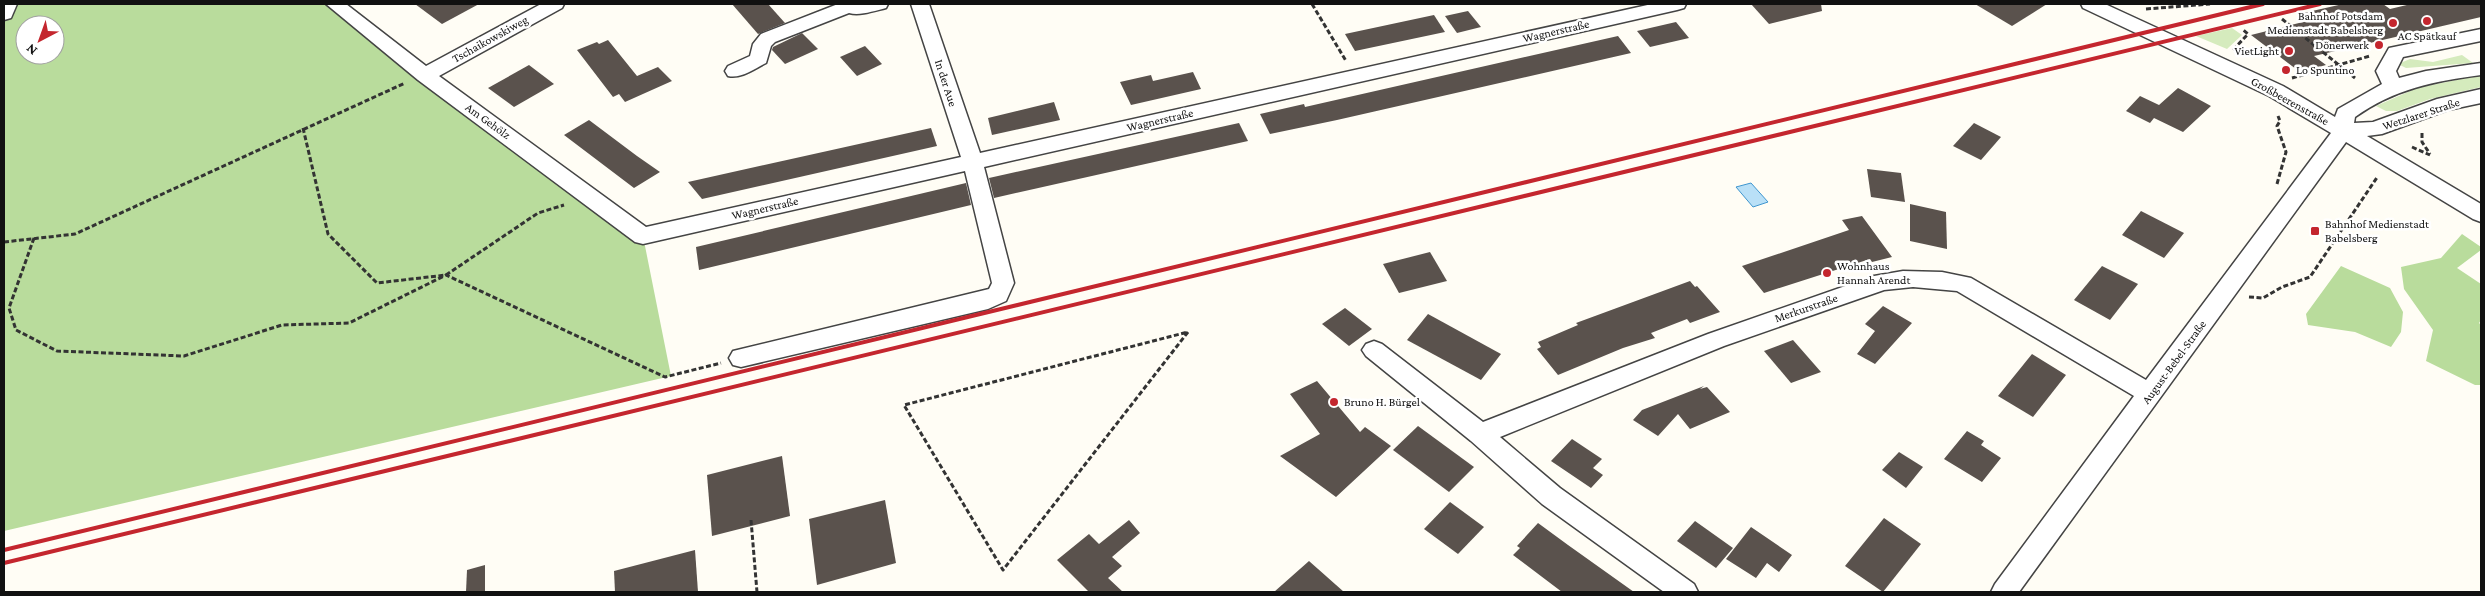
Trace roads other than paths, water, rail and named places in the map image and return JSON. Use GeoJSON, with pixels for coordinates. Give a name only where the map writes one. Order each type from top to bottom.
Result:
{"type":"FeatureCollection","features":[{"type":"Feature","properties":{"kind":"street"},"geometry":{"type":"LineString","coordinates":[[4,14],[8,4]]}},
{"type":"Feature","properties":{"kind":"street","name":"Am Gehölz"},"geometry":{"type":"LineString","coordinates":[[335,4],[425,75],[644,236]]}},
{"type":"Feature","properties":{"kind":"street","name":"Tschaikowskiweg"},"geometry":{"type":"LineString","coordinates":[[425,75],[555,4]]}},
{"type":"Feature","properties":{"kind":"street"},"geometry":{"type":"LineString","coordinates":[[735,71],[759,59],[762,44],[768,38],[851,6],[879,4]]}},
{"type":"Feature","properties":{"kind":"street","name":"In der Aue"},"geometry":{"type":"LineString","coordinates":[[741,358],[988,300],[998,295],[1003,283],[973,162],[920,4]]}},
{"type":"Feature","properties":{"kind":"street","name":"Wagnerstraße"},"geometry":{"type":"LineString","coordinates":[[644,236],[1677,4]]}},
{"type":"Feature","properties":{"kind":"street","name":"Großbeerenstraße"},"geometry":{"type":"LineString","coordinates":[[2090,4],[2110,9],[2276,92],[2481,214]]}},
{"type":"Feature","properties":{"kind":"street"},"geometry":{"type":"LineString","coordinates":[[2392,85],[2386,72],[2396,52],[2481,36]]}},
{"type":"Feature","properties":{"kind":"street"},"geometry":{"type":"LineString","coordinates":[[2343,131],[2345,114],[2358,104],[2392,85],[2432,75],[2481,69]]}},
{"type":"Feature","properties":{"kind":"street","name":"Wetzlarer Straße"},"geometry":{"type":"LineString","coordinates":[[2343,131],[2375,129],[2444,104],[2481,96]]}},
{"type":"Feature","properties":{"kind":"street","name":"August-Bebel-Straße"},"geometry":{"type":"LineString","coordinates":[[2004,592],[2343,131]]}},
{"type":"Feature","properties":{"kind":"street","name":"Merkurstraße"},"geometry":{"type":"LineString","coordinates":[[1480,434],[1716,340],[1882,282],[1909,278],[1940,279],[1963,284],[2150,394]]}},
{"type":"Feature","properties":{"kind":"street"},"geometry":{"type":"LineString","coordinates":[[1374,350],[1480,434],[1552,496],[1685,592]]}},
{"type":"Feature","properties":{"kind":"water"},"geometry":{"type":"Polygon","coordinates":[[[1751,183],[1768,202],[1753,207],[1736,187],[1751,183]]]}},
{"type":"Feature","properties":{"kind":"railway"},"geometry":{"type":"LineString","coordinates":[[4,550],[2263,4]]}},
{"type":"Feature","properties":{"kind":"railway"},"geometry":{"type":"LineString","coordinates":[[4,563],[2320,4]]}},
{"type":"Feature","properties":{"kind":"place","name":"AC Spätkauf"},"geometry":{"type":"Point","coordinates":[2427,21]}},
{"type":"Feature","properties":{"kind":"place","name":"Bahnhof Potsdam Medienstadt Babelsberg"},"geometry":{"type":"Point","coordinates":[2393,23]}},
{"type":"Feature","properties":{"kind":"place","name":"Dönerwerk"},"geometry":{"type":"Point","coordinates":[2379,45]}},
{"type":"Feature","properties":{"kind":"place","name":"VietLight"},"geometry":{"type":"Point","coordinates":[2289,51]}},
{"type":"Feature","properties":{"kind":"place","name":"Lo Spuntino"},"geometry":{"type":"Point","coordinates":[2286,70]}},
{"type":"Feature","properties":{"kind":"place","name":"Bahnhof Medienstadt Babelsberg"},"geometry":{"type":"Point","coordinates":[2315,231]}},
{"type":"Feature","properties":{"kind":"place","name":"Wohnhaus Hannah Arendt"},"geometry":{"type":"Point","coordinates":[1827,273]}},
{"type":"Feature","properties":{"kind":"place","name":"Bruno H. Bürgel"},"geometry":{"type":"Point","coordinates":[1334,402]}}]}
